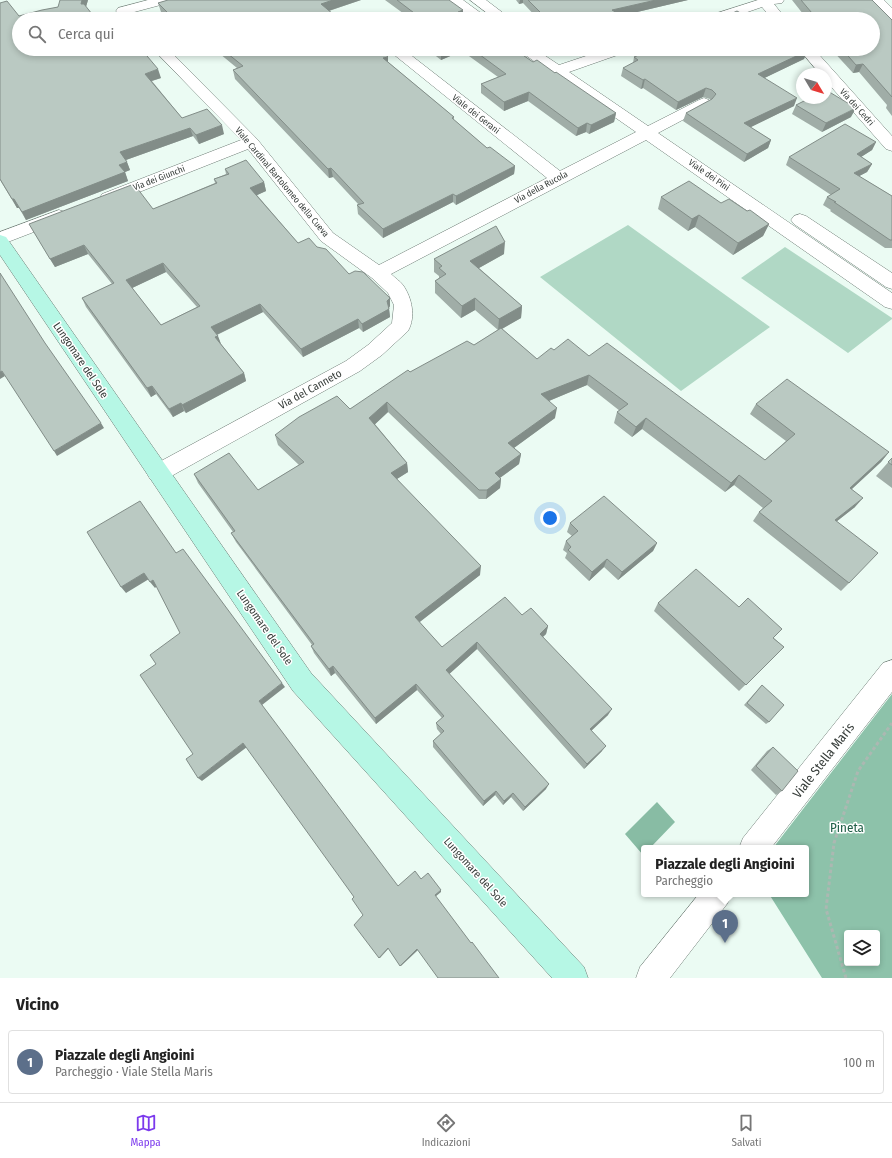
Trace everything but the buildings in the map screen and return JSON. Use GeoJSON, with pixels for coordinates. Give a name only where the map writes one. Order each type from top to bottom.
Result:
{"type":"FeatureCollection","features":[{"type":"Feature","properties":{"kind":"street"},"geometry":{"type":"LineString","coordinates":[[124,10],[163,0]]}},
{"type":"Feature","properties":{"kind":"street"},"geometry":{"type":"LineString","coordinates":[[454,0],[472,12]]}},
{"type":"Feature","properties":{"kind":"street"},"geometry":{"type":"LineString","coordinates":[[477,0],[494,12]]}},
{"type":"Feature","properties":{"kind":"street"},"geometry":{"type":"LineString","coordinates":[[876,0],[892,16]]}},
{"type":"Feature","properties":{"kind":"street"},"geometry":{"type":"LineString","coordinates":[[736,12],[771,1],[776,12]]}},
{"type":"Feature","properties":{"kind":"street","name":"Viale Cardinal Bartolomeo della Cueva"},"geometry":{"type":"LineString","coordinates":[[167,56],[251,142],[327,237],[378,273]]}},
{"type":"Feature","properties":{"kind":"street","name":"Viale dei Gerani"},"geometry":{"type":"LineString","coordinates":[[403,56],[558,178]]}},
{"type":"Feature","properties":{"kind":"street","name":"Viale dei Pini"},"geometry":{"type":"LineString","coordinates":[[540,56],[565,68],[654,129],[892,302]]}},
{"type":"Feature","properties":{"kind":"street","name":"Viale dei Pini"},"geometry":{"type":"LineString","coordinates":[[555,56],[565,68]]}},
{"type":"Feature","properties":{"kind":"street"},"geometry":{"type":"LineString","coordinates":[[565,68],[600,56]]}},
{"type":"Feature","properties":{"kind":"street","name":"Via dei Cedri"},"geometry":{"type":"LineString","coordinates":[[812,56],[892,146]]}},
{"type":"Feature","properties":{"kind":"street","name":"Via della Rucola"},"geometry":{"type":"LineString","coordinates":[[378,273],[704,103]]}},
{"type":"Feature","properties":{"kind":"street","name":"Viale dei Pini"},"geometry":{"type":"LineString","coordinates":[[654,129],[892,282]]}},
{"type":"Feature","properties":{"kind":"street","name":"Via dei Giunchi"},"geometry":{"type":"LineString","coordinates":[[96,202],[251,142]]}},
{"type":"Feature","properties":{"kind":"street"},"geometry":{"type":"LineString","coordinates":[[0,240],[74,211]]}},
{"type":"Feature","properties":{"kind":"street","name":"Lungomare del Sole"},"geometry":{"type":"LineString","coordinates":[[0,240],[302,682],[573,978]]}},
{"type":"Feature","properties":{"kind":"street","name":"Via del Canneto"},"geometry":{"type":"LineString","coordinates":[[158,473],[353,366],[375,350],[401,326],[403,305],[396,289],[378,273]]}},
{"type":"Feature","properties":{"kind":"street","name":"Viale Stella Maris"},"geometry":{"type":"LineString","coordinates":[[756,845],[892,672]]}},
{"type":"Feature","properties":{"kind":"street"},"geometry":{"type":"LineString","coordinates":[[651,978],[715,897]]}},
{"type":"Feature","properties":{"kind":"path"},"geometry":{"type":"LineString","coordinates":[[846,978],[826,909],[834,843],[858,771],[892,723]]}},
{"type":"Feature","properties":{"kind":"shaded area"},"geometry":{"type":"Polygon","coordinates":[[[628,225],[770,327],[681,391],[540,277],[628,225]]]}},
{"type":"Feature","properties":{"kind":"shaded area"},"geometry":{"type":"Polygon","coordinates":[[[785,247],[892,319],[848,353],[741,278],[785,247]]]}},
{"type":"Feature","properties":{"kind":"shaded area"},"geometry":{"type":"Polygon","coordinates":[[[657,802],[675,822],[653,845],[641,845],[641,853],[625,834],[657,802]]]}},
{"type":"Feature","properties":{"kind":"green space","name":"Pineta"},"geometry":{"type":"Polygon","coordinates":[[[892,694],[892,978],[822,978],[771,897],[809,897],[809,845],[775,845],[892,694]]]}},
{"type":"Feature","properties":{"kind":"place","name":"Piazzale degli Angioini"},"geometry":{"type":"Point","coordinates":[725,943]}}]}
